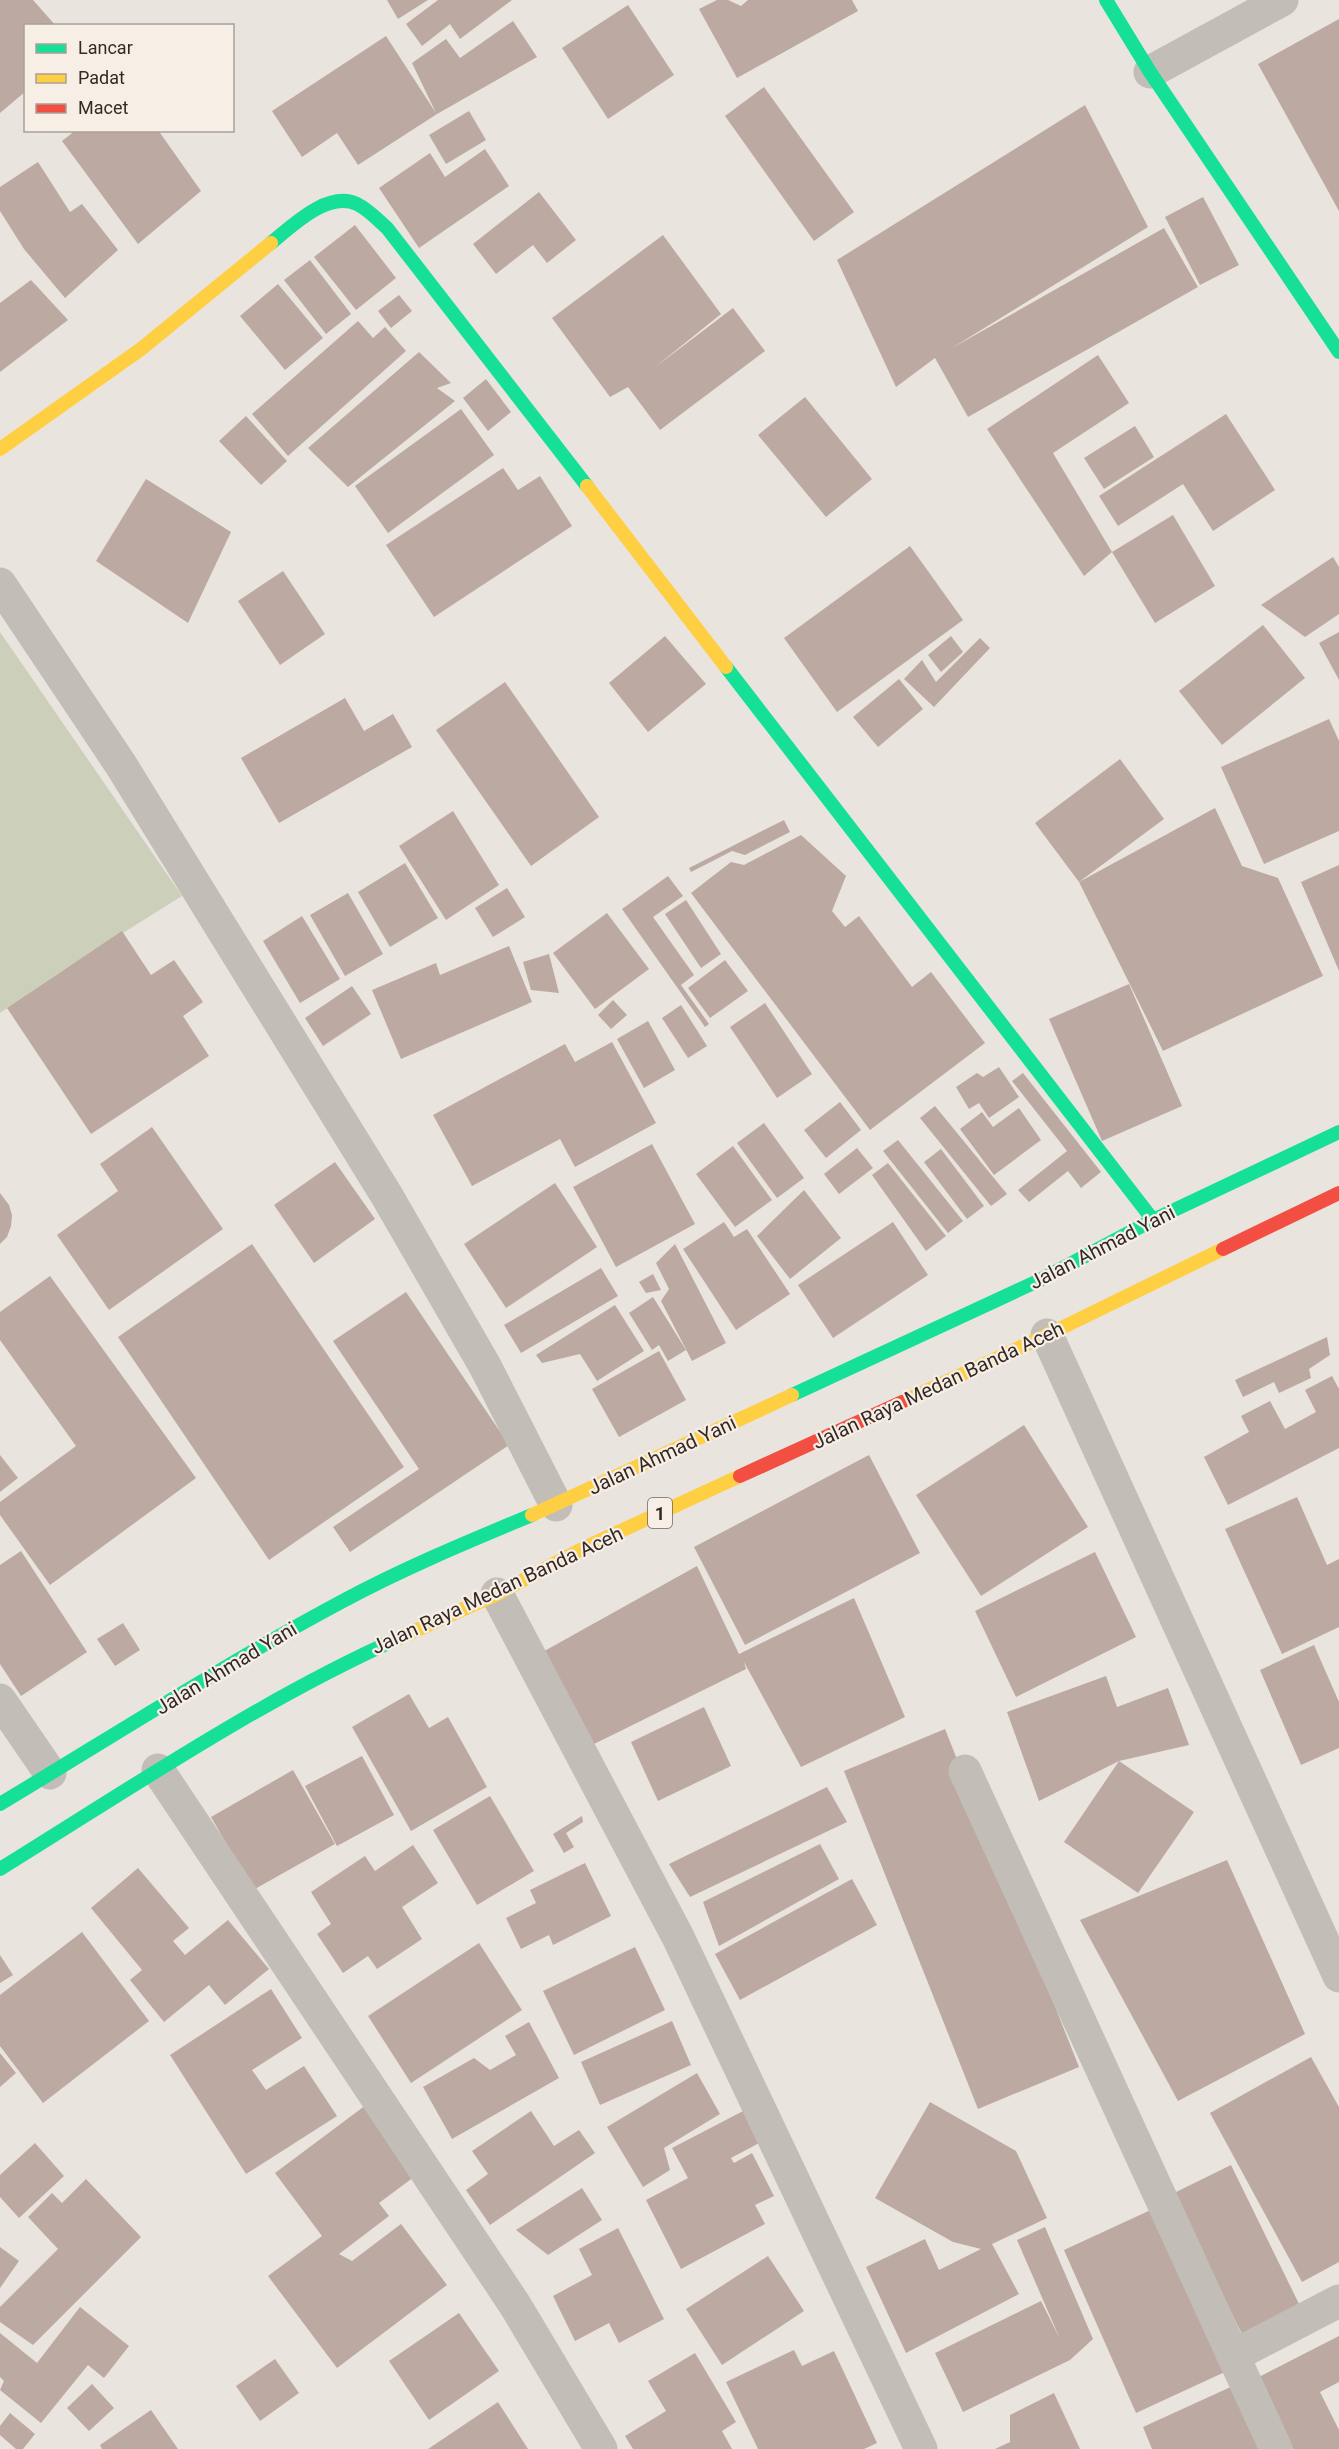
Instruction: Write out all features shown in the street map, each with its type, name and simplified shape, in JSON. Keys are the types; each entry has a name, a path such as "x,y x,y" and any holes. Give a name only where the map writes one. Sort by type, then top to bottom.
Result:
{"main road":[{"path":"1106,0 1150,72 1339,352"},
{"path":"0,449 141,349 307,213 334,201 347,200 363,206 387,228 1153,1220"},
{"name":"Jalan Ahmad Yani","path":"0,1804 224,1668 342,1601 439,1554 556,1505 1040,1280 1153,1220 1339,1132"},
{"name":"Jalan Raya Medan Banda Aceh","path":"0,1869 251,1713 352,1659 497,1593 588,1546 1047,1335 1339,1192"}],"street":[{"path":"1150,72 1282,0"},
{"path":"0,584 121,765 387,1196 485,1365 556,1505"},
{"path":"1047,1335 1339,1976"},
{"path":"497,1593 678,1937 921,2449"},
{"path":"0,1700 50,1773"},
{"path":"158,1770 515,2305 601,2449"},
{"path":"965,1772 1276,2449"},
{"path":"1233,2356 1339,2301"}],"green space":[{"path":"0,632 182,896 62,971 0,1013"}],"building":[{"path":"0,0 33,0 54,24 24,24 24,93 0,113"},
{"path":"387,0 428,0 398,19"},
{"path":"438,0 512,0 460,39 450,24 422,46 406,24"},
{"path":"717,0 728,0 741,6 748,0 852,0 858,11 737,78 699,9"},
{"path":"628,5 674,75 608,119 562,48"},
{"path":"1339,19 1339,211 1258,64"},
{"path":"513,21 537,57 437,114 358,165 337,133 302,157 272,111 386,36 436,113 412,63 446,39 460,58"},
{"path":"764,87 854,212 814,241 725,116"},
{"path":"1085,105 1148,227 952,348 1164,228 1198,287 968,417 935,358 896,387 837,260"},
{"path":"469,111 486,140 446,164 429,135"},
{"path":"73,132 159,132 201,191 138,244 62,141"},
{"path":"485,149 509,186 419,248 379,188 430,153 445,177"},
{"path":"38,162 70,212 82,204 118,250 65,298 24,249 0,211 0,187"},
{"path":"539,192 576,240 547,263 533,245 496,274 473,244"},
{"path":"1203,197 1239,265 1200,285 1165,217"},
{"path":"355,225 396,278 356,310 314,257"},
{"path":"663,235 721,314 654,368 733,308 765,351 660,430 628,387 610,397 552,318"},
{"path":"310,260 351,314 326,334 284,280"},
{"path":"31,280 68,320 0,372 0,303"},
{"path":"278,284 323,338 285,370 240,316"},
{"path":"399,295 412,311 391,328 378,311"},
{"path":"358,321 373,338 385,327 406,351 288,456 252,414"},
{"path":"419,352 451,383 437,388 455,401 348,487 308,448"},
{"path":"1098,355 1129,403 1053,453 1112,552 1084,576 987,429"},
{"path":"486,379 511,412 488,431 463,398"},
{"path":"805,397 872,479 826,517 758,435"},
{"path":"461,409 494,455 388,533 355,486"},
{"path":"1226,414 1275,490 1213,531 1183,484 1118,526 1099,496"},
{"path":"246,416 287,461 261,485 219,441"},
{"path":"1135,426 1154,457 1104,489 1084,458"},
{"path":"503,468 518,490 540,476 572,526 434,617 386,545"},
{"path":"146,479 231,532 188,623 96,561"},
{"path":"1173,515 1215,586 1155,623 1112,552"},
{"path":"910,546 963,620 837,712 784,638"},
{"path":"1333,557 1339,567 1339,614 1305,637 1261,605"},
{"path":"283,571 325,634 280,665 238,601"},
{"path":"1263,625 1305,678 1222,745 1179,691"},
{"path":"1339,632 1339,680 1319,643"},
{"path":"665,636 706,684 648,732 609,683"},
{"path":"951,636 963,652 941,672 928,655"},
{"path":"980,638 990,648 934,707 904,679 922,660 936,682"},
{"path":"899,679 923,709 878,747 853,717"},
{"path":"505,682 599,817 531,866 436,730"},
{"path":"345,698 364,731 393,714 412,747 279,823 241,758"},
{"path":"1329,719 1339,741 1339,831 1264,864 1221,767"},
{"path":"1120,759 1164,819 1079,882 1035,823"},
{"path":"1215,808 1242,866 1278,878 1323,976 1163,1051 1079,882"},
{"path":"453,811 499,885 446,920 399,846"},
{"path":"784,820 790,832 745,855 732,851 691,872 689,868"},
{"path":"801,835 846,876 832,911 845,927 859,916 912,987 931,972 985,1043 870,1130 691,893 731,862 744,865"},
{"path":"405,863 438,918 390,947 358,892"},
{"path":"1339,865 1339,971 1301,882"},
{"path":"668,876 683,896 653,917 694,975 681,985 709,1024 705,1027 622,909"},
{"path":"507,888 525,917 493,937 475,908"},
{"path":"348,893 383,954 345,976 310,915"},
{"path":"686,900 721,954 701,968 665,914"},
{"path":"607,913 649,969 595,1009 553,953"},
{"path":"302,916 340,979 300,1003 263,941"},
{"path":"122,931 151,975 174,960 203,1002 183,1016 209,1056 91,1134 7,1008"},
{"path":"509,946 532,1002 401,1059 372,990 436,963 440,975"},
{"path":"549,954 559,993 531,990 523,962"},
{"path":"725,960 748,991 710,1018 688,988"},
{"path":"1129,984 1182,1106 1102,1141 1049,1019"},
{"path":"352,986 371,1014 323,1046 305,1018"},
{"path":"613,1000 627,1015 611,1029 598,1015"},
{"path":"765,1003 812,1074 777,1098 730,1027"},
{"path":"681,1005 707,1046 688,1058 662,1018"},
{"path":"648,1021 675,1070 644,1088 617,1039"},
{"path":"612,1042 656,1123 575,1167 560,1139 472,1186 433,1115 565,1044 575,1062"},
{"path":"999,1067 1019,1097 989,1118 979,1103 969,1109 956,1087 977,1073 983,1077"},
{"path":"1023,1073 1101,1172 1081,1188 1068,1171 1029,1202 1018,1190 1067,1151 1012,1081"},
{"path":"840,1102 861,1130 826,1158 804,1130"},
{"path":"935,1106 1007,1194 991,1206 920,1118"},
{"path":"1019,1108 1041,1140 994,1175 960,1129 982,1112 993,1127"},
{"path":"764,1123 804,1178 777,1198 737,1143"},
{"path":"152,1127 223,1229 109,1310 57,1235 118,1191 100,1164"},
{"path":"898,1140 963,1221 948,1233 883,1151"},
{"path":"652,1144 695,1224 616,1267 573,1187"},
{"path":"733,1146 772,1200 735,1227 696,1174"},
{"path":"857,1148 873,1168 839,1194 824,1174"},
{"path":"941,1149 984,1206 967,1219 924,1162"},
{"path":"335,1162 375,1219 314,1263 274,1205"},
{"path":"888,1163 946,1236 926,1251 872,1175"},
{"path":"555,1183 597,1247 506,1308 464,1244"},
{"path":"804,1190 841,1238 790,1279 757,1236"},
{"path":"0,1193 9,1205 12,1215 7,1237 0,1244"},
{"path":"724,1222 734,1237 747,1229 790,1294 736,1330 683,1249"},
{"path":"893,1222 928,1275 833,1338 798,1285"},
{"path":"252,1244 404,1467 269,1560 118,1337"},
{"path":"675,1244 726,1343 692,1361 661,1301 669,1289 656,1263"},
{"path":"601,1268 618,1296 521,1353 504,1325"},
{"path":"653,1274 661,1290 646,1293 639,1282"},
{"path":"50,1276 196,1478 50,1585 0,1515 0,1502 76,1446 0,1340 0,1312"},
{"path":"406,1292 509,1445 350,1552 333,1527 419,1469 333,1341"},
{"path":"653,1297 686,1350 668,1361 659,1345 652,1350 629,1313"},
{"path":"615,1305 644,1351 597,1381 580,1354 542,1363 536,1355"},
{"path":"1327,1337 1330,1355 1309,1369 1311,1378 1279,1393 1274,1382 1243,1397 1235,1380"},
{"path":"659,1351 686,1400 619,1437 592,1389"},
{"path":"1332,1376 1339,1389 1339,1448 1228,1505 1204,1457 1249,1432 1241,1416 1270,1401 1285,1429 1316,1412 1305,1390"},
{"path":"1024,1425 1088,1527 981,1596 916,1495"},
{"path":"0,1455 18,1478 0,1492"},
{"path":"869,1455 920,1553 745,1645 694,1547"},
{"path":"1297,1497 1327,1565 1339,1559 1339,1627 1282,1654 1225,1529"},
{"path":"21,1551 87,1652 21,1696 0,1664 0,1565"},
{"path":"1095,1552 1136,1637 1016,1697 975,1611"},
{"path":"697,1566 739,1654 854,1598 905,1717 801,1767 744,1662 746,1669 586,1748 539,1654"},
{"path":"123,1623 140,1650 115,1666 97,1639"},
{"path":"1314,1645 1339,1702 1339,1748 1301,1765 1260,1670"},
{"path":"1106,1676 1117,1707 1168,1688 1189,1745 1119,1761 1039,1801 1007,1712"},
{"path":"409,1694 429,1728 448,1717 487,1787 411,1831 352,1727"},
{"path":"704,1707 731,1766 658,1801 631,1742"},
{"path":"945,1729 1079,2067 978,2109 844,1771"},
{"path":"362,1756 394,1815 337,1846 305,1786"},
{"path":"1119,1761 1194,1812 1138,1893 1064,1842"},
{"path":"293,1770 335,1844 253,1890 211,1817"},
{"path":"827,1787 847,1822 690,1897 669,1864"},
{"path":"490,1796 534,1871 477,1905 433,1830"},
{"path":"582,1816 583,1822 566,1833 574,1847 564,1853 553,1834"},
{"path":"820,1844 839,1879 719,1946 703,1902"},
{"path":"413,1845 438,1883 402,1907 422,1939 377,1969 368,1956 343,1973 317,1934 331,1924 311,1892 365,1856 375,1871"},
{"path":"1227,1860 1305,2034 1178,2101 1080,1920"},
{"path":"585,1863 611,1916 553,1945 549,1935 521,1949 506,1918 536,1903 530,1890"},
{"path":"138,1868 189,1928 173,1941 185,1955 228,1920 269,1969 225,2005 209,1985 164,2022 130,1980 142,1970 91,1908"},
{"path":"852,1879 877,1925 740,2000 715,1954"},
{"path":"82,1932 149,2021 43,2103 0,2046 0,1995"},
{"path":"479,1943 522,2010 411,2083 368,2016"},
{"path":"635,1947 665,2010 574,2055 543,1991"},
{"path":"0,1955 13,1975 0,1983"},
{"path":"271,1989 302,2038 252,2070 266,2090 304,2066 337,2116 246,2174 170,2055"},
{"path":"672,2021 691,2065 600,2105 581,2062"},
{"path":"529,2022 559,2078 452,2139 423,2087 474,2058 490,2070 516,2055 505,2036"},
{"path":"0,2053 16,2073 0,2087"},
{"path":"1311,2057 1339,2107 1339,2262 1302,2282 1210,2113"},
{"path":"697,2073 720,2114 664,2148 670,2170 643,2187 607,2127"},
{"path":"370,2102 422,2171 379,2203 389,2216 339,2254 352,2261 401,2224 447,2285 337,2368 268,2276 322,2236 275,2173"},
{"path":"930,2102 1016,2151 1047,2218 992,2244 1019,2294 906,2353 866,2267 925,2239 939,2270 981,2249 953,2242 875,2198"},
{"path":"747,2109 763,2141 731,2158 734,2163 752,2153 774,2196 755,2205 765,2224 681,2269 646,2200 688,2178 672,2148"},
{"path":"531,2111 554,2146 579,2130 595,2153 490,2225 466,2190 488,2174 472,2151"},
{"path":"35,2143 64,2176 19,2218 0,2197 0,2175"},
{"path":"1231,2165 1301,2308 1243,2336 1172,2194"},
{"path":"86,2179 141,2237 33,2345 0,2322 0,2307 58,2249 28,2217 52,2193 62,2203"},
{"path":"582,2188 602,2220 548,2255 516,2230"},
{"path":"1155,2208 1227,2371 1136,2413 1064,2250"},
{"path":"1045,2227 1093,2339 1070,2360 963,2412 935,2353 1041,2301 1060,2339 1017,2240"},
{"path":"618,2228 664,2319 619,2343 609,2323 575,2341 553,2296 592,2275 579,2249"},
{"path":"0,2247 19,2261 0,2288"},
{"path":"768,2256 804,2311 722,2365 686,2309"},
{"path":"80,2307 129,2346 104,2378 88,2365 41,2423 0,2390 4,2381 0,2377 0,2333 37,2363"},
{"path":"459,2313 499,2371 429,2420 389,2361"},
{"path":"1339,2336 1339,2382 1320,2392 1339,2430 1339,2449 1293,2449 1257,2378"},
{"path":"794,2350 802,2366 834,2351 877,2443 864,2449 758,2449 726,2382"},
{"path":"695,2353 736,2422 722,2431 732,2449 633,2449 625,2436 666,2411 648,2381"},
{"path":"275,2359 299,2393 260,2421 236,2386"},
{"path":"92,2384 114,2408 89,2431 67,2408"},
{"path":"1235,2385 1264,2449 1152,2449 1143,2427"},
{"path":"1054,2393 1080,2449 995,2449 1010,2442 1010,2415"},
{"path":"498,2402 528,2449 428,2449"},
{"path":"151,2410 178,2449 102,2449 100,2445"},
{"path":"10,2413 35,2434 23,2449 16,2449 0,2435 0,2426"}],"traffic: fast":[{"path":"1106,0 1150,72 1339,352"},
{"path":"271,243 300,219 334,202 346,201 357,204 369,212 387,228 587,486"},
{"path":"726,667 1153,1220"},
{"path":"792,1395 1040,1280 1153,1220 1339,1132"},
{"path":"0,1804 212,1675 341,1602 411,1567 532,1515"},
{"path":"0,1869 246,1717 296,1689 399,1638"}],"traffic: slow":[{"path":"0,449 141,349 271,243"},
{"path":"587,486 726,667"},
{"path":"902,1402 1047,1335 1223,1249"},
{"path":"532,1515 792,1395"},
{"path":"399,1638 497,1594 588,1546 740,1476"}],"traffic: jam":[{"path":"1223,1249 1339,1193"},
{"path":"740,1476 902,1402"}]}
